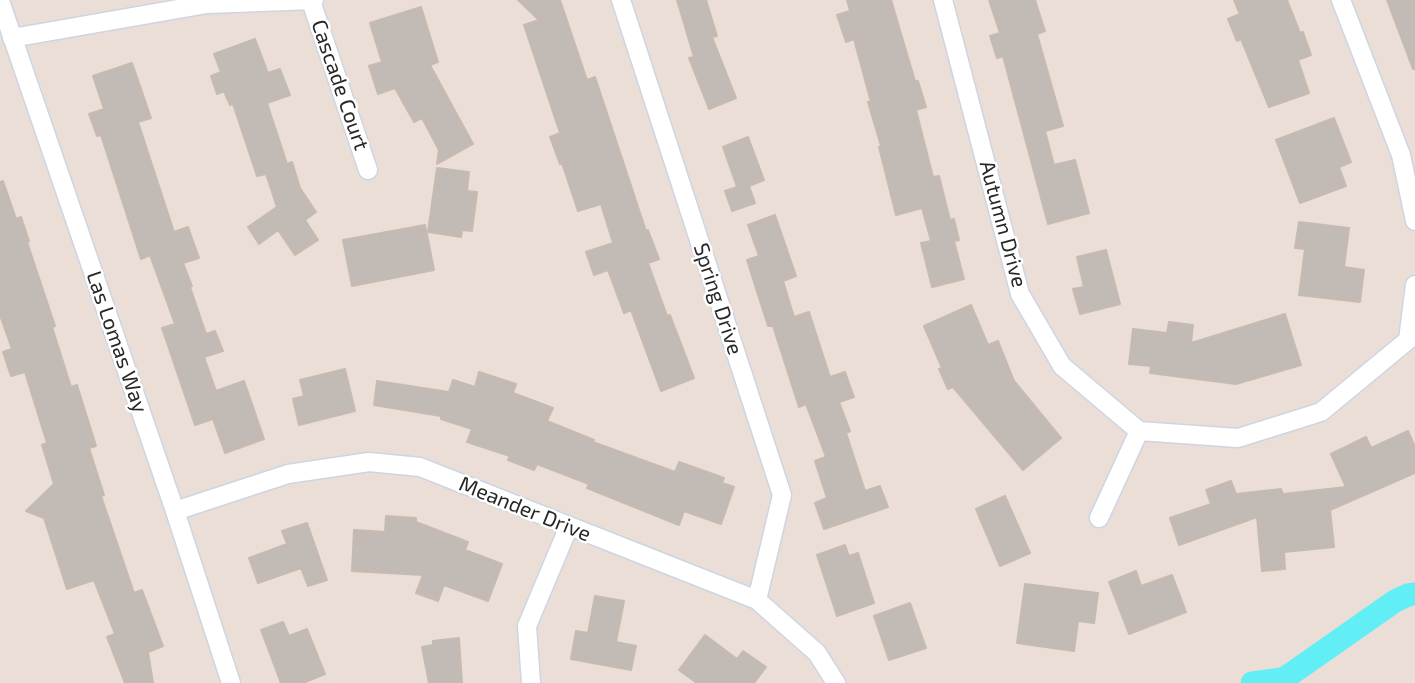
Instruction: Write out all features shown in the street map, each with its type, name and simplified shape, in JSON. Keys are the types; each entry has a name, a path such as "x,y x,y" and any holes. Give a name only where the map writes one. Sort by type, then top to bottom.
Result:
{"street":[{"path":"12,38 207,4 313,0"},
{"name":"Cascade Court","path":"313,0 368,170"},
{"name":"Spring Drive","path":"621,0 782,495 757,600"},
{"name":"Autumn Drive","path":"943,0 1020,294 1062,366 1139,430"},
{"path":"1341,0 1401,155 1415,221"},
{"name":"Las Lomas Way","path":"0,1 232,683"},
{"path":"1099,518 1139,430 1238,438 1321,412 1412,342 1415,285"},
{"name":"Meander Drive","path":"175,511 288,474 369,462 420,467 757,600 817,653 836,683"},
{"path":"531,683 527,626 569,526"}],"building":[{"path":"518,0 560,0 587,80 595,77 646,231 648,230 659,259 648,263 694,378 661,391 631,310 624,313 608,270 594,275 586,252 613,243 601,204 578,211 550,137 560,133 524,25 539,20"},
{"path":"677,0 706,0 717,36 712,37 736,98 709,109 689,58 694,57"},
{"path":"847,0 891,0 915,81 918,81 926,107 916,110 933,177 939,176 950,220 954,219 959,240 954,241 964,279 932,287 921,243 931,241 922,208 896,215 854,39 846,42 837,15 850,11"},
{"path":"989,0 1035,0 1045,31 1037,34 1063,126 1045,131 1054,165 1075,160 1089,213 1048,224 1003,56 997,58 990,36 1000,33"},
{"path":"1234,0 1287,0 1311,55 1298,60 1309,93 1269,107 1241,39 1237,41 1228,19 1240,14"},
{"path":"1387,0 1415,0 1415,69 1413,69"},
{"path":"421,7 438,62 430,65 473,144 437,164 439,150 422,118 414,122 395,88 378,94 369,66 382,62 370,23"},
{"path":"255,39 268,73 280,69 290,95 267,103 287,164 292,162 300,188 316,212 305,220 318,240 295,255 278,230 259,244 248,227 277,207 266,174 257,176 233,104 230,105 224,91 217,94 211,76 221,72 214,54"},
{"path":"132,63 151,118 138,122 174,232 188,227 199,258 183,263 192,286 190,287 206,334 215,331 223,351 204,357 216,391 244,381 264,439 225,453 213,419 195,425 162,328 175,324 150,255 141,259 101,135 97,136 89,114 104,109 93,76"},
{"path":"1334,118 1351,162 1339,167 1346,186 1300,203 1276,140"},
{"path":"748,137 764,180 749,186 755,203 732,211 725,191 737,187 723,147"},
{"path":"437,168 469,172 467,191 477,192 472,231 462,230 461,237 428,232"},
{"path":"3,181 16,219 21,217 29,241 27,242 55,326 52,327 71,387 77,385 96,446 89,448 104,495 101,496 134,593 142,590 163,646 148,652 153,683 125,683 107,637 115,634 94,580 67,589 44,518 26,511 54,484 42,445 47,443 25,372 11,376 3,352 12,349 0,315 0,182"},
{"path":"775,215 796,276 783,281 794,317 809,312 830,377 845,372 854,397 839,402 850,431 846,433 865,491 880,486 888,507 824,529 815,503 827,498 815,461 826,457 806,404 799,407 773,326 768,326 747,260 759,256 748,225"},
{"path":"1299,222 1349,228 1344,267 1364,270 1360,302 1299,295 1305,249 1295,248"},
{"path":"425,225 434,270 352,286 343,240"},
{"path":"1106,250 1120,304 1080,314 1073,289 1084,287 1077,257"},
{"path":"971,305 988,345 998,341 1014,381 1061,438 1023,470 953,387 948,389 924,326"},
{"path":"1285,314 1301,365 1236,384 1150,373 1151,366 1129,364 1133,329 1167,333 1169,322 1193,325 1191,343"},
{"path":"345,369 355,411 299,425 293,399 304,396 300,380"},
{"path":"479,372 516,384 513,393 553,408 547,421 594,440 593,442 675,472 679,462 724,478 722,483 734,487 721,524 684,511 679,525 587,488 589,484 537,464 534,470 508,460 510,456 467,442 472,429 441,419 441,416 374,405 377,381 449,392 453,380 475,387"},
{"path":"1408,431 1415,447 1415,473 1330,510 1334,547 1284,552 1285,569 1262,571 1257,517 1179,545 1170,518 1211,504 1206,490 1231,481 1236,494 1281,489 1283,494 1346,487 1331,454 1366,437 1371,448"},
{"path":"1005,496 1030,553 1000,566 976,509"},
{"path":"386,516 416,518 416,522 468,542 465,550 502,564 488,601 444,585 438,601 416,593 423,575 352,571 354,530 385,532"},
{"path":"307,523 327,580 308,586 301,568 258,583 249,558 287,544 282,531"},
{"path":"845,545 849,556 858,553 874,603 837,616 817,555"},
{"path":"1136,571 1141,586 1172,575 1186,612 1129,634 1109,582"},
{"path":"1025,584 1098,593 1094,623 1078,621 1074,651 1017,643"},
{"path":"595,596 624,601 616,642 636,646 631,670 571,659 576,631 588,633"},
{"path":"910,603 926,648 889,660 874,616"},
{"path":"283,622 289,636 307,629 325,674 303,683 281,683 261,630"},
{"path":"705,635 737,659 743,651 766,667 754,683 697,683 679,670"},
{"path":"459,638 462,683 429,683 422,647 433,645 433,641"}],"waterway":[{"path":"1252,683 1288,676 1395,601 1415,594"}]}
